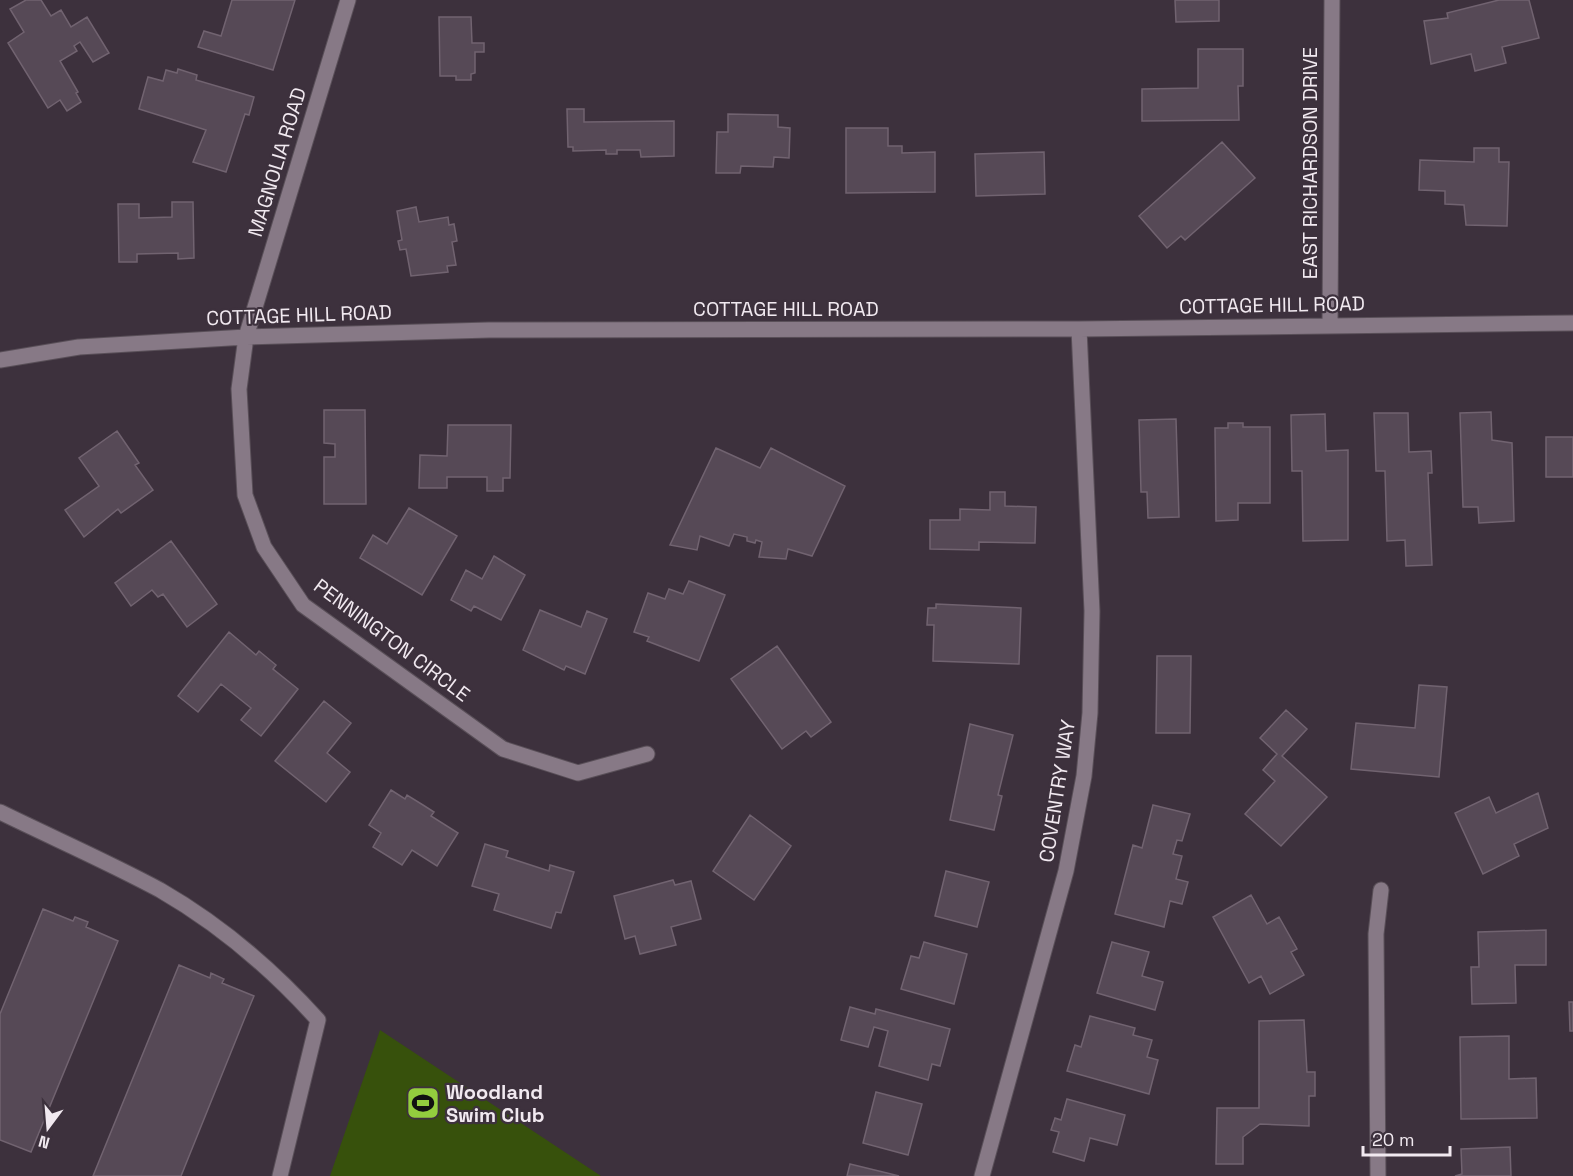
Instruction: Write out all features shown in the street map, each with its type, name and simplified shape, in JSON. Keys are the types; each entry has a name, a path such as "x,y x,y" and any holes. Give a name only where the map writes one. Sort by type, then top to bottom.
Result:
{"street":[{"name":"MAGNOLIA ROAD","path":"246,337 348,0"},
{"name":"EAST RICHARDSON DRIVE","path":"1330,326 1332,0"},
{"name":"COTTAGE HILL ROAD","path":"0,360 79,347 246,337 489,330 1079,329 1573,323"},
{"name":"COVENTRY WAY","path":"982,1176 1066,871 1084,776 1090,713 1092,611 1079,329"},
{"name":"PENNINGTON CIRCLE","path":"246,337 239,389 245,495 264,547 303,604 503,749 578,773 647,754"},
{"path":"0,812 160,891 210,923 289,988 318,1020 280,1176"},
{"path":"1378,1176 1376,934 1381,890"}],"green space":[{"name":"Woodland Swim Club","path":"380,1030 601,1176 330,1176"}],"building":[{"path":"26,0 41,0 51,16 61,10 71,27 87,17 109,53 93,62 80,42 74,46 77,51 60,61 78,92 76,93 81,102 67,111 60,100 48,108 8,43 24,32 10,9"},
{"path":"232,0 295,0 273,70 198,47 204,31 221,36"},
{"path":"1175,0 1219,0 1219,21 1176,22"},
{"path":"1499,0 1529,0 1539,38 1502,47 1506,63 1475,71 1471,54 1431,64 1424,21 1448,18 1447,13"},
{"path":"439,17 471,17 472,43 484,43 484,52 475,52 475,73 471,74 471,80 456,80 456,76 440,76"},
{"path":"1198,49 1243,49 1243,86 1238,86 1239,120 1142,121 1142,89 1198,88"},
{"path":"178,69 197,75 196,80 254,97 249,115 245,114 226,172 193,162 206,130 139,109 148,77 163,81 166,70 177,73"},
{"path":"567,109 584,109 584,122 674,121 674,156 641,157 640,150 617,150 617,154 606,154 606,150 573,151 573,147 568,147"},
{"path":"728,114 778,115 778,127 790,128 789,158 774,157 773,167 741,166 740,173 716,173 717,132 728,132"},
{"path":"846,128 888,128 888,146 902,146 902,153 935,152 935,192 846,193"},
{"path":"1222,142 1255,178 1185,240 1181,236 1167,248 1139,216"},
{"path":"1474,148 1499,148 1499,162 1509,162 1507,226 1466,225 1464,205 1445,204 1445,191 1419,190 1420,160 1474,162"},
{"path":"1044,152 1045,194 976,196 975,154"},
{"path":"172,202 193,202 194,258 178,259 178,253 137,254 137,262 119,262 118,204 139,204 139,218 172,217"},
{"path":"416,207 419,222 448,217 449,225 454,224 457,241 452,242 456,265 447,266 448,272 411,276 406,249 400,250 398,241 402,240 397,211"},
{"path":"324,410 365,410 366,504 324,504 324,457 335,457 335,444 324,443"},
{"path":"1491,412 1492,440 1512,443 1514,521 1479,523 1478,507 1463,507 1460,413"},
{"path":"1374,413 1408,413 1409,452 1431,451 1432,473 1428,473 1432,565 1406,566 1405,540 1387,541 1385,471 1376,471"},
{"path":"1325,414 1326,451 1348,450 1348,540 1303,541 1302,471 1292,471 1291,415"},
{"path":"1176,419 1179,517 1148,518 1147,492 1141,492 1139,420"},
{"path":"1228,423 1243,423 1243,427 1270,427 1270,503 1238,503 1238,520 1216,521 1215,428 1228,428"},
{"path":"448,425 511,425 510,478 503,478 503,491 487,491 487,477 447,477 447,488 419,488 420,455 447,456"},
{"path":"117,431 139,463 135,465 153,490 121,513 118,509 84,537 65,510 99,486 79,458"},
{"path":"1546,437 1573,437 1573,477 1546,477"},
{"path":"716,448 760,468 771,448 845,486 812,556 788,549 786,559 759,557 762,542 747,541 747,537 734,534 729,546 700,536 697,550 670,545"},
{"path":"990,492 1005,492 1005,506 1036,507 1035,543 979,542 979,550 930,549 930,520 960,520 960,509 990,510"},
{"path":"409,508 457,536 422,595 360,558 373,535 387,544"},
{"path":"171,541 217,604 187,627 163,594 158,597 152,590 131,606 115,583"},
{"path":"494,556 525,575 501,620 474,606 471,611 451,600 466,570 482,579"},
{"path":"689,581 725,595 699,661 647,641 649,637 634,632 648,593 665,599 669,589 683,594"},
{"path":"936,604 1021,608 1019,664 933,661 934,625 927,625 928,608 936,608"},
{"path":"540,610 581,627 587,611 607,619 585,674 566,666 564,670 523,650"},
{"path":"229,632 256,655 259,651 276,665 273,669 298,689 261,736 241,720 251,708 221,684 198,712 178,696"},
{"path":"777,646 831,722 811,737 806,731 782,749 731,679"},
{"path":"1157,656 1191,656 1190,733 1156,733"},
{"path":"1419,685 1447,687 1439,777 1351,769 1356,723 1415,728"},
{"path":"324,701 351,723 327,753 350,772 326,802 275,761"},
{"path":"1286,710 1307,729 1282,756 1327,797 1281,846 1245,814 1275,781 1263,770 1277,754 1260,738"},
{"path":"970,724 1013,735 998,795 1002,796 994,830 950,820"},
{"path":"391,790 405,799 407,795 434,812 431,816 458,833 437,866 412,850 402,865 373,847 381,833 369,825"},
{"path":"1538,793 1548,828 1514,844 1519,856 1483,874 1455,813 1489,797 1496,813"},
{"path":"1153,805 1190,814 1182,841 1177,840 1173,854 1182,856 1176,879 1188,882 1182,904 1170,901 1164,927 1115,914 1133,845 1142,848"},
{"path":"750,815 791,846 754,900 713,871"},
{"path":"485,844 508,851 506,857 549,871 550,865 574,872 561,913 556,912 551,928 494,910 499,894 472,886"},
{"path":"946,871 989,882 977,927 935,916"},
{"path":"673,880 675,885 691,881 701,919 671,927 676,945 640,954 635,936 625,939 614,896"},
{"path":"1251,895 1267,924 1279,917 1297,949 1291,952 1304,975 1270,994 1261,976 1249,983 1213,917"},
{"path":"43,909 73,921 75,917 88,922 86,927 118,941 31,1152 0,1140 0,1014"},
{"path":"1546,930 1546,965 1515,965 1516,1003 1472,1004 1471,967 1479,967 1478,932"},
{"path":"924,942 967,954 954,1004 901,989 911,956 919,958"},
{"path":"1112,942 1149,952 1142,976 1163,982 1155,1010 1097,993"},
{"path":"179,965 210,978 211,973 224,979 222,983 254,996 181,1176 93,1176"},
{"path":"1569,1002 1573,1002 1573,1031 1570,1031"},
{"path":"850,1007 875,1014 876,1009 950,1029 940,1066 932,1064 928,1080 879,1066 888,1031 874,1027 868,1047 841,1040"},
{"path":"1090,1016 1135,1028 1133,1035 1152,1040 1147,1057 1158,1060 1149,1094 1067,1071 1075,1045 1081,1047"},
{"path":"1304,1020 1307,1072 1315,1072 1315,1096 1309,1096 1309,1126 1260,1124 1243,1137 1243,1164 1216,1164 1217,1108 1259,1108 1259,1021"},
{"path":"1509,1036 1509,1079 1536,1078 1537,1118 1461,1119 1460,1037"},
{"path":"876,1092 922,1104 908,1155 863,1143"},
{"path":"1067,1099 1125,1115 1117,1145 1090,1138 1084,1161 1053,1152 1059,1132 1051,1130 1055,1118 1061,1120"},
{"path":"1510,1147 1511,1176 1455,1176 1462,1174 1461,1149"},
{"path":"850,1164 887,1173 899,1176 847,1176"}],"place":[{"name":"Woodland Swim Club","path":"423,1103"}]}
